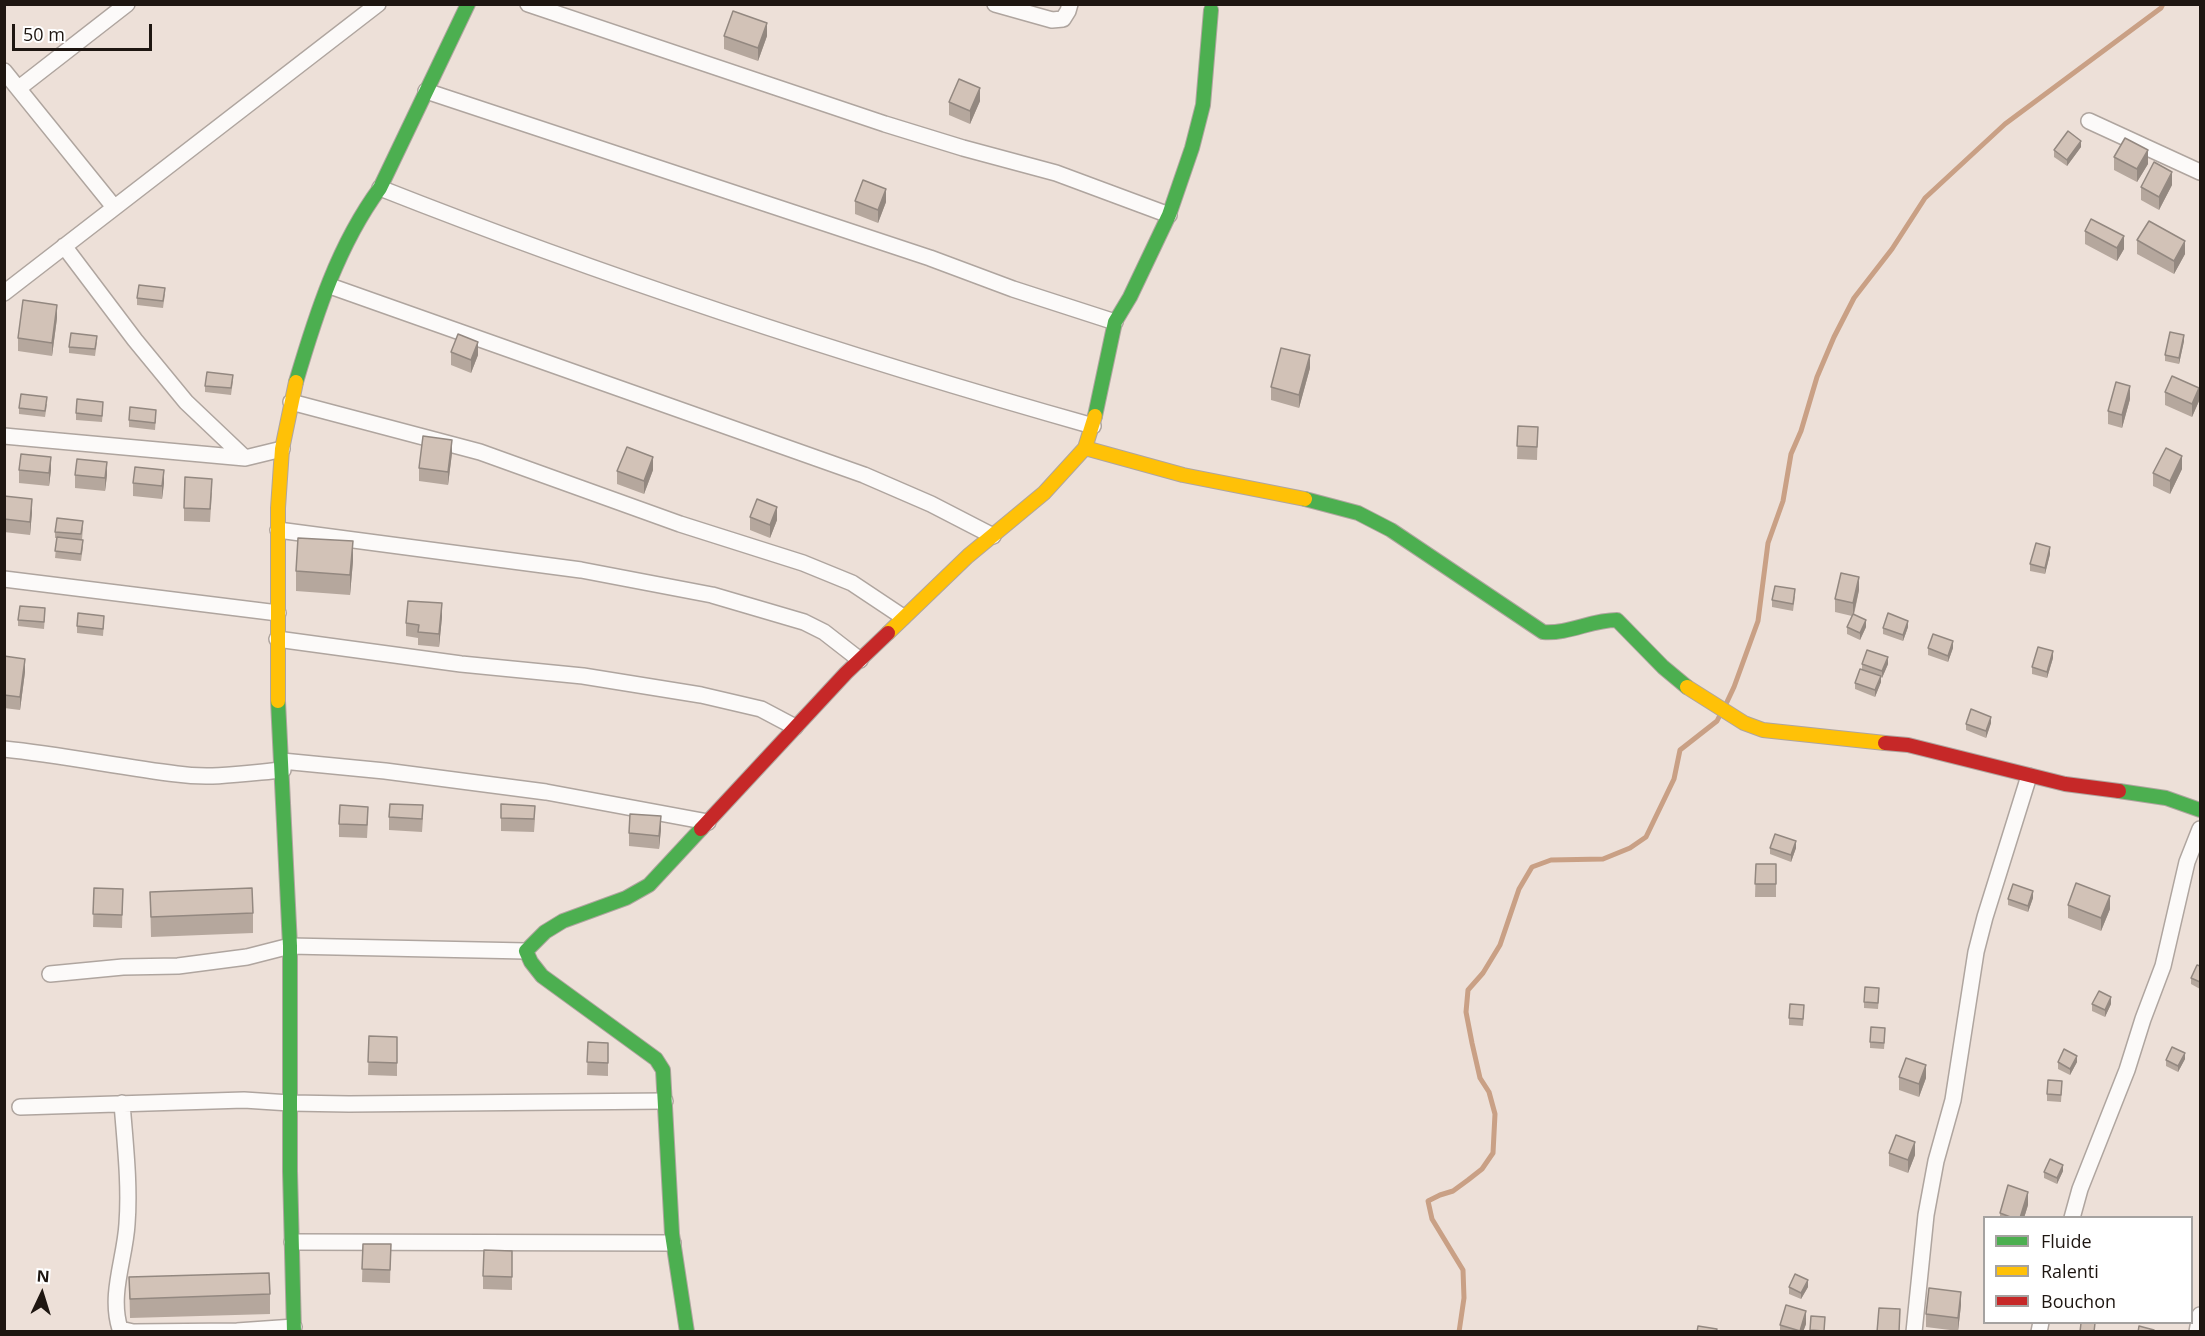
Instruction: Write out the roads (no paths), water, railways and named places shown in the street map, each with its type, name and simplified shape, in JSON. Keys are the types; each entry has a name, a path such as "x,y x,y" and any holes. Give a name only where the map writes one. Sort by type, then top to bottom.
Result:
{"street":[{"path":"19,88 127,4"},
{"path":"4,293 378,4"},
{"path":"122,1103 127,1223 118,1270 117,1318 120,1329 134,1332 294,1329 290,946 277,639 278,530 282,449 291,402 313,325 341,255 363,212 380,188 468,4"},
{"path":"528,4 885,124 1056,173 1169,215"},
{"path":"995,4 1052,20 1063,19 1070,4"},
{"path":"50,974 201,963 247,957 290,946 481,952 526,951 545,932 563,921 626,898 649,885 860,660 968,556 1044,493 1085,448 1093,426 1115,322 1130,297 1169,215 1192,148 1203,105 1210,10"},
{"path":"4,71 114,207"},
{"path":"426,91 930,258 1115,322"},
{"path":"2089,121 2200,172"},
{"path":"380,188 646,286 1011,403 1093,426"},
{"path":"64,246 135,340 186,402 244,458"},
{"path":"330,286 864,475 931,504 993,536"},
{"path":"291,402 480,452 680,524 803,563 852,584 903,617"},
{"path":"4,436 244,458 282,449"},
{"path":"1085,448 1183,475 1323,503 1358,513 1391,530 1543,632 1554,633 1595,622 1617,620 1663,667 1691,690 1744,723 1763,730 1908,745 2065,784 2166,798 2200,810"},
{"path":"278,530 581,570 712,595 804,622 824,632 860,660"},
{"path":"4,579 278,614"},
{"path":"277,639 461,664 583,676 701,695 761,709 795,727"},
{"path":"4,749 78,758 178,775 208,776 282,766 385,771 546,792 708,822"},
{"path":"1914,1332 1926,1215 1936,1161 1953,1100 1976,952 2029,776"},
{"path":"2073,1216 2080,1190 2127,1070 2163,966 2187,862 2200,829"},
{"path":"526,951 542,976 656,1059 663,1071 673,1243 679,1294 687,1332"},
{"path":"20,1107 244,1100 290,1103 665,1101"},
{"path":"292,1242 673,1243"},
{"path":"2197,1332 2200,1315"}],"waterway":[{"path":"1726,704 1758,621 1768,543 1783,501 1791,454 1801,431 1817,377 1854,298 1892,249 1925,198 2005,124 2161,8 2163,4"},
{"path":"1459,1332 1464,1298 1463,1270 1432,1219 1428,1201 1453,1191 1468,1180 1482,1169 1493,1153 1495,1114 1489,1092 1480,1078 1472,1043 1466,1012 1468,990 1483,973 1500,945 1519,889 1532,867 1551,860 1603,859 1630,848 1646,837 1674,779 1680,750 1717,721 1720,715"}]}
